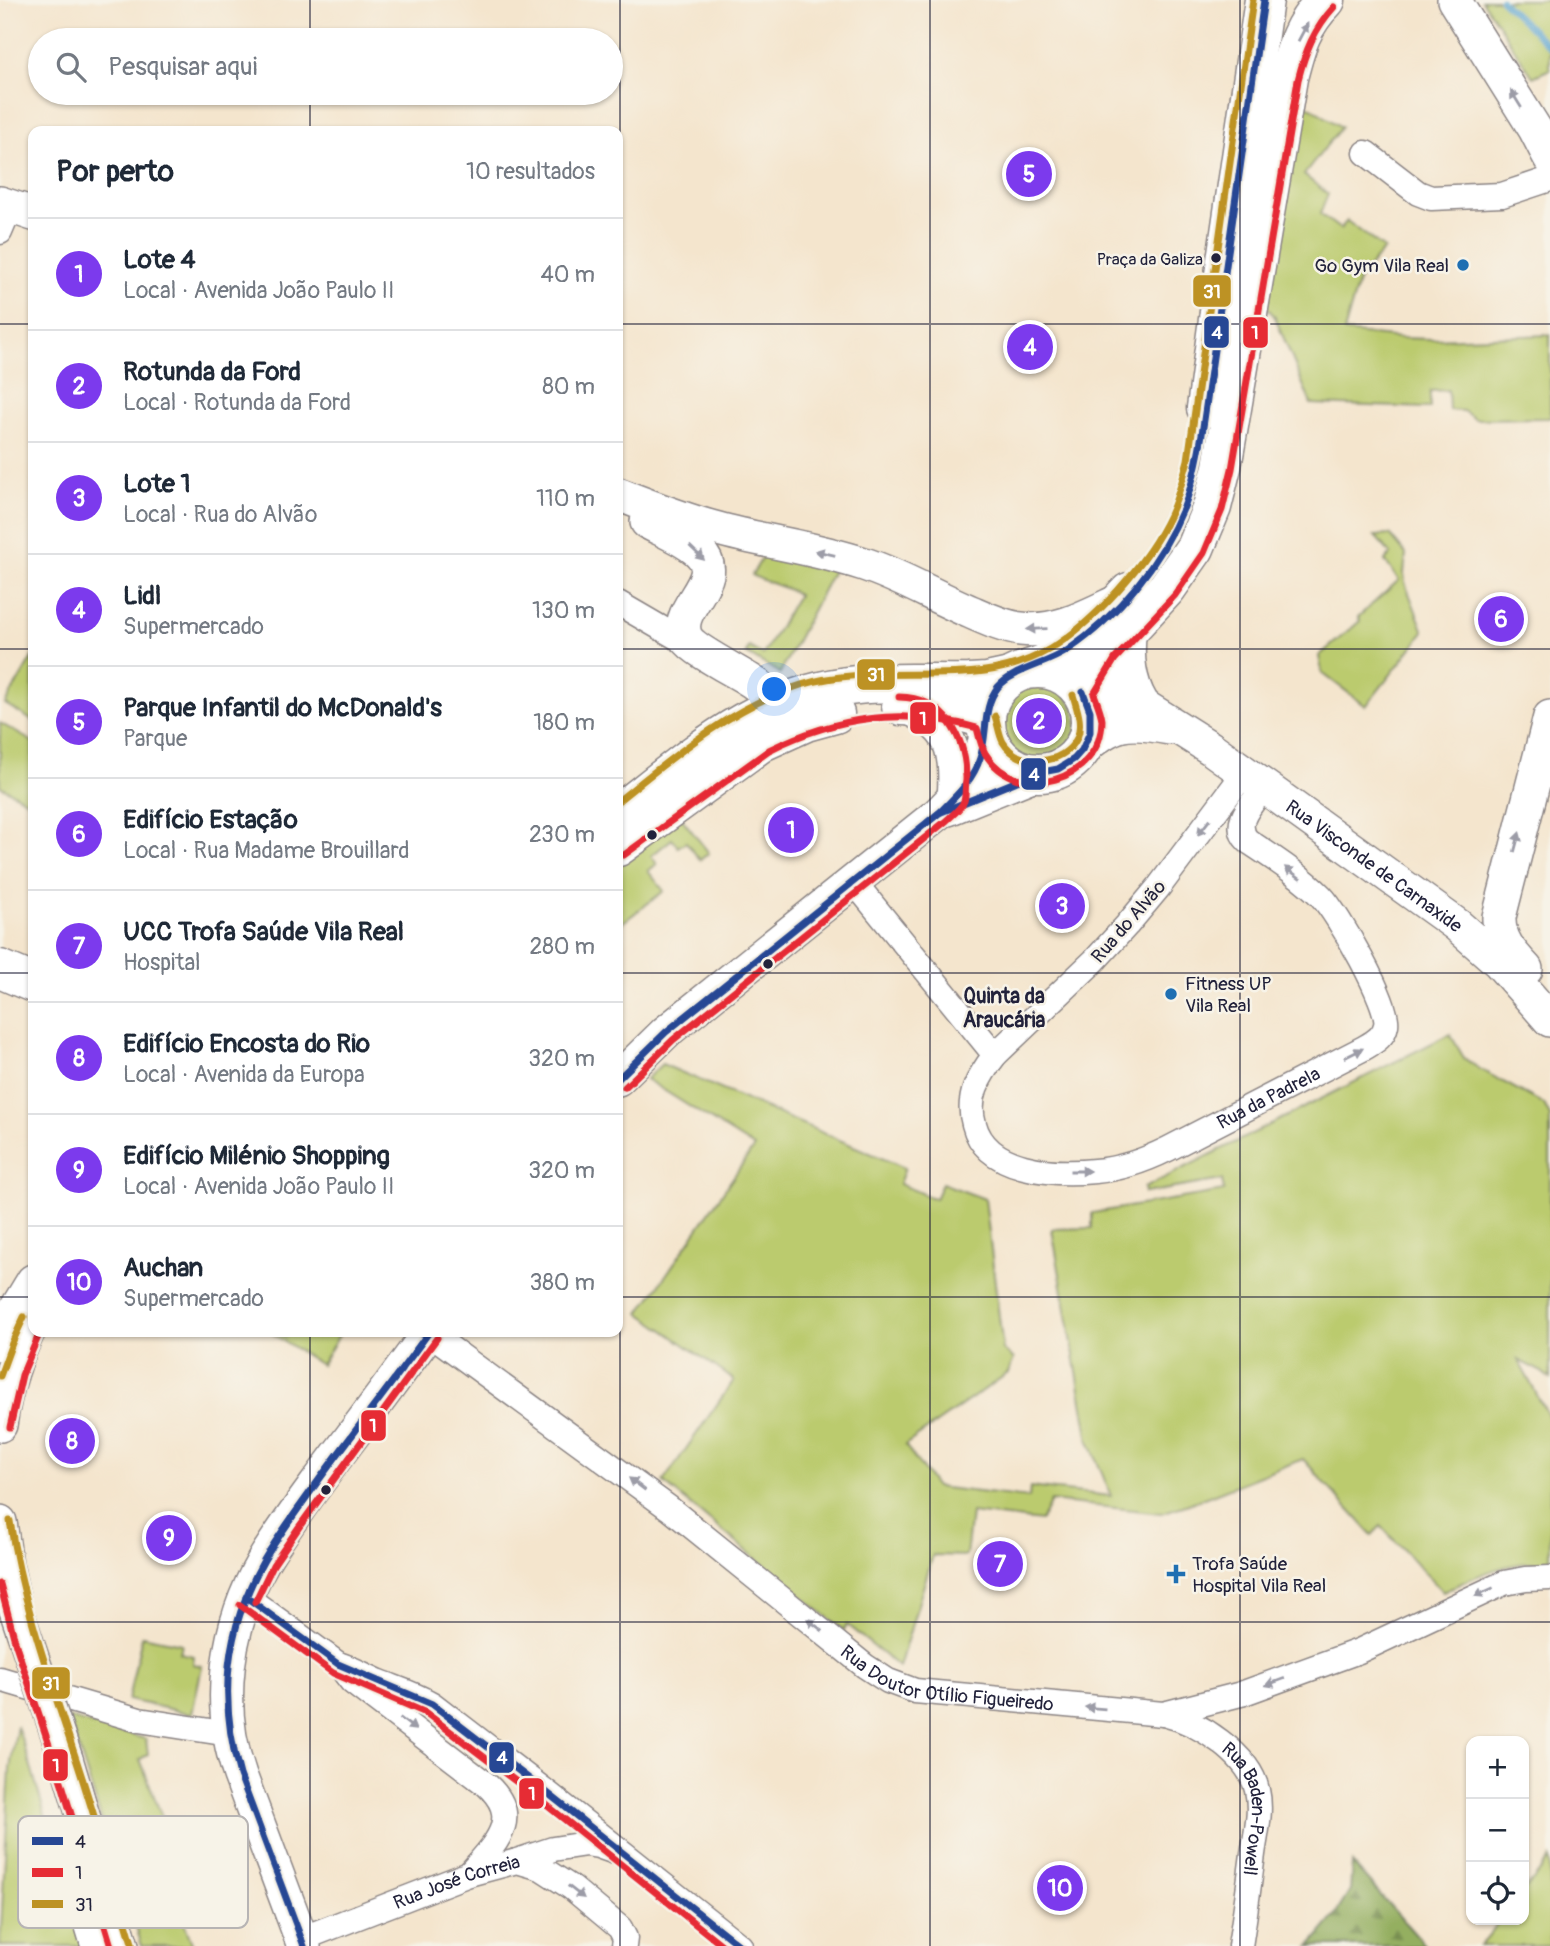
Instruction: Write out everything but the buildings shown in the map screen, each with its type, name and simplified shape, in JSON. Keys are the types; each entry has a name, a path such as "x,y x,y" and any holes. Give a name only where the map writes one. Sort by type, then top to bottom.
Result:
{"main road":[{"path":"1085,697 1150,567 1172,534 1186,502 1198,462 1264,0"},
{"path":"623,810 723,733 753,715 818,691 859,684 969,684 987,682 1019,673 1040,668 1059,673 1077,684 1085,697 1091,721 1090,732 1082,750 1067,765 1048,772 1017,769 994,749 986,725 989,701 1001,684 1019,673 1054,659 1125,614 1177,574 1195,548 1212,507 1222,467 1288,78 1299,37 1326,0"},
{"path":"1125,614 1127,671 1139,703"},
{"path":"623,844 762,742 787,730 835,714 904,706 924,707 956,711 986,725"},
{"path":"0,969 28,981"}],"street":[{"path":"1454,0 1550,158"},
{"path":"1366,153 1419,193 1431,198 1493,196 1550,179"},
{"path":"623,496 717,529 863,564 980,616 1015,628 1042,629 1062,626 1093,613 1125,614"},
{"path":"623,509 693,548 705,560 708,569 705,580 688,611 691,636"},
{"path":"623,605 691,636 756,684 778,704"},
{"path":"1085,697 1139,703"},
{"name":"Rua Visconde de Carnaxide","path":"1139,703 1255,779 1462,930 1499,962 1550,1014"},
{"path":"904,706 930,719 950,741 955,760 947,805"},
{"path":"1550,717 1501,909 1499,928 1504,943 1550,1014"},
{"path":"1082,750 1097,736 1118,725 1139,723 1182,730"},
{"path":"623,1073 653,1044 947,805 974,774 981,758 986,725"},
{"path":"947,805 1037,773"},
{"name":"Rua da Padrela","path":"995,1055 976,1084 972,1101 972,1118 976,1132 984,1144 1012,1164 1039,1170 1083,1172 1135,1162 1168,1149 1378,1039 1383,1033 1387,1016 1380,997 1333,909 1307,883 1246,839 1240,826 1255,779"},
{"name":"Rua do Alvão","path":"995,1055 1095,960 1255,779"},
{"path":"854,881 995,1055"},
{"path":"1462,930 1474,930 1484,926 1501,909"},
{"path":"0,1344 28,1289"},
{"path":"0,1425 6,1391 28,1333"},
{"path":"302,1943 240,1775 229,1734 229,1659 238,1616 264,1560 425,1337"},
{"name":"Rua Doutor Otílio Figueiredo","path":"436,1337 664,1504 865,1666 888,1681 915,1691 1163,1714 1241,1694 1359,1651 1504,1583 1550,1578"},
{"path":"0,1522 6,1563 8,1622 74,1816"},
{"path":"246,1597 338,1664 352,1682 499,1797 505,1812 504,1827 469,1874"},
{"path":"338,1664 412,1693 432,1704 740,1946"},
{"path":"0,1679 139,1720 229,1734"},
{"name":"Rua Baden-Powell","path":"1163,1714 1189,1722 1208,1732 1246,1767 1257,1787 1259,1811 1240,1946"},
{"path":"55,1763 67,1816"},
{"path":"517,1861 574,1845 598,1846 629,1859"},
{"name":"Rua José Correia","path":"302,1943 469,1874 517,1861 541,1868 581,1895 620,1928 624,1935 624,1946"},
{"path":"94,1928 98,1946"},
{"path":"115,1928 122,1946"}],"green space":[{"path":"1482,0 1550,0 1550,69 1533,77"},
{"path":"1301,101 1341,127 1304,175 1328,194 1320,214 1340,229 1347,221 1384,249 1359,279 1344,332 1431,339 1550,335 1550,418 1475,419 1463,411 1449,410 1448,390 1430,391 1430,408 1311,404 1275,317 1265,305"},
{"path":"1390,535 1406,554 1405,583 1424,632 1366,706 1322,673 1319,656 1360,621 1358,617 1399,580 1385,561 1391,554 1375,536"},
{"path":"767,549 838,561 780,673 746,653 749,647 763,655 798,595 752,575"},
{"path":"28,665 28,718 5,704"},
{"path":"1042,682 1059,689 1071,703 1076,718 1075,732 1069,744 1059,753 1033,759 1019,754 1008,744 1000,723 1003,708 1010,695 1024,686"},
{"path":"0,723 28,739 28,801 0,786"},
{"path":"679,815 709,853 700,860 686,842 678,847 672,839 651,856 657,864 648,871 664,891 623,922 623,857"},
{"path":"1450,1034 1464,1058 1544,1104 1550,1116 1550,1379 1518,1360 1550,1419 1550,1562 1507,1566 1443,1592 1381,1526 1372,1535 1303,1459 1161,1513 1051,1501 1041,1521 971,1513 966,1556 933,1555 899,1667 847,1625 843,1630 663,1482 734,1380 640,1313 754,1147 646,1079 662,1064 905,1168 899,1184 935,1199 942,1183 985,1199 1003,1350 1014,1359 1008,1373 905,1445 936,1487 1029,1498 1030,1487 1111,1496 1089,1441 1052,1229 1092,1228 1092,1213 1224,1191 1222,1180 1145,1193 1144,1188"},
{"path":"278,1337 338,1337 321,1365"},
{"path":"142,1636 182,1644 180,1653 194,1656 193,1664 202,1666 192,1714 128,1700"},
{"path":"69,1718 146,1739 148,1755 140,1759 161,1816 100,1816"},
{"path":"17,1726 45,1816 18,1816 18,1928 78,1928 83,1946 0,1946 10,1768"},
{"path":"1550,1859 1550,1946 1480,1946 1497,1925 1529,1925 1529,1885"},
{"path":"1352,1863 1425,1946 1310,1946 1332,1920 1350,1891"},
{"path":"136,1928 186,1928 193,1946 142,1946"}],"waterway":[{"path":"1501,0 1550,47"}],"transit line":[{"name":"31","path":"623,797 704,734 775,694 801,685 846,676 962,673 1010,666 1050,649 1085,623 1119,590 1148,552 1170,515 1188,460 1253,0"},
{"name":"4","path":"623,1074 666,1032 939,813 963,788 977,766 987,712 998,687 1012,676 1060,655 1104,621 1136,587 1163,548 1184,507 1199,453 1264,0"},
{"name":"1","path":"624,855 769,750 794,738 845,723 897,717 923,718 977,728 985,753 999,769 1017,779 1036,782 1055,779 1073,771 1088,758 1098,741 1102,720 1094,694 1115,659 1175,595 1204,553 1222,510 1232,469 1298,80 1311,41 1334,7"},
{"name":"4","path":"928,822 939,813 1037,773 1058,769 1074,759 1082,750 1090,732 1090,711 1083,692"},
{"name":"31","path":"995,716 1003,742 1010,751 1030,760 1052,759 1071,747 1079,733 1078,711 1073,695"},
{"name":"1","path":"625,1087 673,1040 961,807 965,796 965,765 962,750 950,723 929,704 899,697"},
{"name":"31","path":"0,1376 24,1317"},
{"name":"1","path":"10,1427 22,1375 38,1337"},
{"name":"4","path":"304,1946 240,1775 233,1747 228,1692 233,1638 251,1586 284,1528 425,1337"},
{"name":"1","path":"255,1602 273,1565 299,1527 437,1338"},
{"name":"31","path":"10,1521 37,1638 94,1816"},
{"name":"1","path":"0,1584 16,1645 72,1816"},
{"name":"4","path":"246,1597 338,1664 432,1704 740,1946"},
{"name":"1","path":"240,1605 333,1673 426,1713 723,1946"},
{"name":"1","path":"106,1928 111,1946"},
{"name":"31","path":"127,1928 132,1943"}],"place":[{"name":"Parque Infantil do McDonald's","path":"1029,174"},
{"name":"Praça da Galiza","path":"1216,258"},
{"name":"Go Gym Vila Real","path":"1463,265"},
{"name":"Lidl","path":"1030,347"},
{"name":"Edifício Estação","path":"1501,619"},
{"name":"Rotunda da Ford","path":"1039,721"},
{"name":"Lote 4","path":"791,830"},
{"name":"Lote 1","path":"1062,906"},
{"name":"Fitness UP Vila Real","path":"1171,994"},
{"name":"Edifício Encosta do Rio","path":"72,1441"},
{"name":"Edifício Milénio Shopping","path":"169,1538"},
{"name":"UCC Trofa Saúde Vila Real","path":"1000,1564"},
{"name":"Trofa Saúde Hospital Vila Real","path":"1176,1574"},
{"name":"Auchan","path":"1060,1888"}],"district":[{"name":"Quinta da Araucária","path":"1004,1008"}]}
